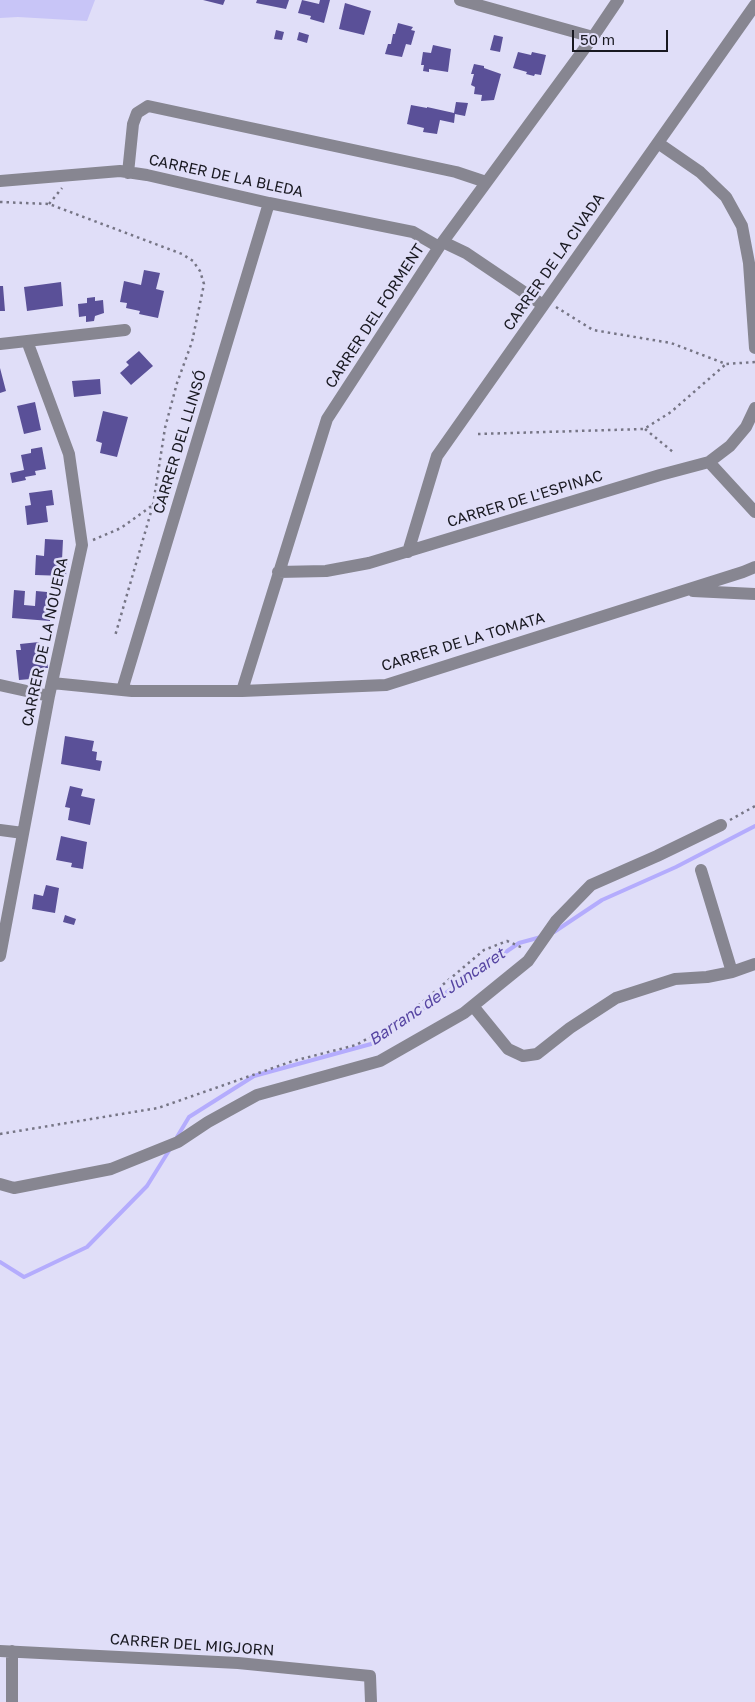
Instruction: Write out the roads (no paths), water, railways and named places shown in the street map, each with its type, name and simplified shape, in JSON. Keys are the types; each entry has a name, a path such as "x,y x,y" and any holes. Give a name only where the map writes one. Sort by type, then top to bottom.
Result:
{"street":[{"path":"460,0 593,37"},
{"name":"CARRER DEL FORMENT","path":"242,691 327,419 441,244 618,0"},
{"name":"CARRER DE LA CIVADA","path":"408,552 437,456 755,5"},
{"path":"128,173 133,124 137,113 148,106 456,172 486,182"},
{"path":"658,143 700,172 726,197 742,226 749,263 755,348"},
{"name":"CARRER DE LA BLEDA","path":"0,181 120,171 147,175 269,203 413,232 466,253 546,303"},
{"name":"CARRER DEL LLINSÓ","path":"122,690 269,203"},
{"path":"0,344 125,330"},
{"name":"CARRER DE LA NOUERA","path":"0,956 49,696 82,545 69,454 28,341"},
{"name":"CARRER DE L'ESPINAC","path":"278,572 326,571 369,563 709,462 730,446 746,427 755,408"},
{"path":"709,462 755,512"},
{"path":"682,590 753,594 749,569"},
{"name":"CARRER DE LA TOMATA","path":"52,682 122,690 242,691 386,685 749,569"},
{"path":"0,685 49,696"},
{"path":"0,1184 14,1188 111,1169 178,1142 208,1122 257,1095 380,1061 464,1013 528,961 556,921 591,885 657,856 720,825"},
{"path":"0,830 23,833"},
{"path":"702,870 732,972"},
{"path":"472,1006 508,1049 523,1056 537,1054 570,1028 616,998 675,980 707,977 732,972 755,964"},
{"name":"CARRER DEL MIGJORN","path":"12,1702 6,1651 238,1663 370,1676 371,1702"}],"waterway":[{"name":"Barranc del Juncaret","path":"554,932 602,900 676,867 755,826"},
{"name":"Barranc del Juncaret","path":"177,1137 189,1117 254,1076 371,1044 519,943 541,937"},
{"name":"Barranc del Juncaret","path":"0,1262 24,1277 87,1247 147,1186 170,1149"}]}
